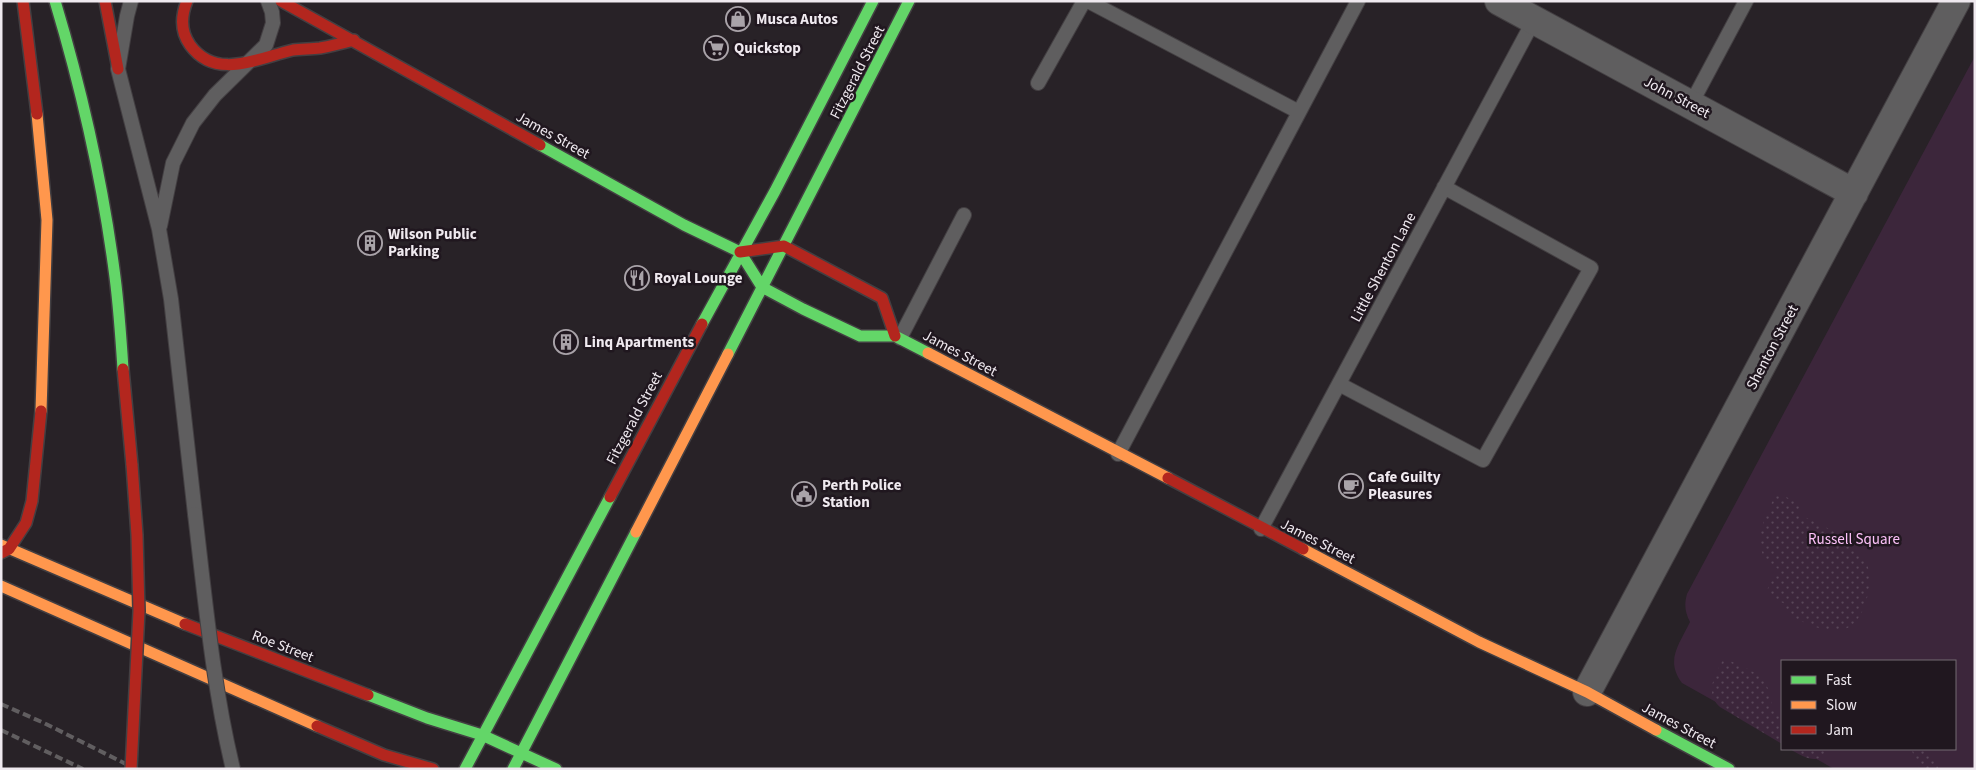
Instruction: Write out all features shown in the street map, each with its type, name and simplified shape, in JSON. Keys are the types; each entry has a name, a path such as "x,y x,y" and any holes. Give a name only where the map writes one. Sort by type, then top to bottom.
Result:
{"main road":[{"path":"4,549 26,523 32,501 41,425 47,220 36,103 23,1"},
{"path":"55,1 69,48 98,173 112,258 137,535 139,611 131,769"},
{"path":"105,1 118,70"},
{"path":"187,1 182,14 184,36 196,53 205,60 225,66 237,65 295,50 320,48 354,40"},
{"name":"James Street","path":"281,1 668,216 740,252 762,287 803,309 860,336 898,337 1261,529 1479,642 1587,692 1729,769"},
{"name":"Fitzgerald Street","path":"464,769 740,252 775,191 873,1"},
{"name":"Fitzgerald Street","path":"513,769 762,287 805,208 909,1"},
{"path":"740,252 784,246 882,298 898,337"},
{"name":"Roe Street","path":"4,549 253,651 427,718 482,735 556,769"},
{"path":"1,586 384,756 433,769"}],"street":[{"name":"John Street","path":"1499,1 1854,193"},
{"name":"Shenton Street","path":"1587,692 1956,1"}],"lane":[{"path":"131,1 118,70 159,229 171,299 204,594 226,738 233,769"},
{"path":"159,229 173,163 193,123 215,95 248,61 266,46 273,23 268,1"},
{"path":"1038,83 1084,1"},
{"path":"1088,1 1299,112"},
{"path":"1118,454 1358,1"},
{"path":"1691,104 1746,1"},
{"name":"Little Shenton Lane","path":"1261,529 1534,20"},
{"path":"1339,384 1484,460 1591,268 1444,188"},
{"path":"898,337 964,215"}],"green space":[{"name":"Russell Square","path":"1975,56 1975,769 1834,769 1801,750 1956,750 1956,660 1781,660 1781,738 1682,683 1677,675 1674,660 1678,645 1690,622 1686,608 1687,594"},
{"path":"1777,492 1801,505 1796,513 1841,536 1863,556 1869,574 1867,598 1863,610 1850,627 1833,630 1811,626 1784,612 1787,605 1765,594 1778,569 1767,561 1762,552 1761,534 1766,516"},
{"path":"1724,658 1752,671 1761,678 1767,687 1775,710 1781,716 1781,743 1720,707 1715,701 1712,689 1717,671"},
{"path":"1792,750 1831,750 1817,759 1801,755"},
{"path":"1911,750 1928,750 1939,769 1920,769"}],"railway":[{"path":"1,704 44,723 136,769"},
{"path":"1,730 83,769"}],"traffic: fast":[{"path":"55,1 83,103 98,173 116,289 123,369"},
{"path":"702,324 775,191 873,1"},
{"path":"728,354 909,1"},
{"path":"540,145 684,225 740,252 762,287 803,309 860,336 895,336 928,353"},
{"path":"465,769 610,497"},
{"path":"513,769 636,532"},
{"path":"368,695 427,718 482,735 556,769"},
{"path":"1656,730 1729,769"}],"traffic: slow":[{"path":"37,114 47,220 41,411"},
{"path":"928,353 1168,478"},
{"path":"636,532 728,354"},
{"path":"1,545 185,624"},
{"path":"1303,549 1479,642 1587,692 1656,730"},
{"path":"1,586 317,726"}],"traffic: jam":[{"path":"23,1 37,114"},
{"path":"105,1 118,69"},
{"path":"187,1 182,23 184,34 190,45 200,56 212,62 225,65 238,64 293,50 320,48 354,40"},
{"path":"281,1 540,145"},
{"path":"740,252 784,246 882,298 895,336"},
{"path":"610,497 702,324"},
{"path":"123,369 132,465"},
{"path":"1,553 9,549 26,523 32,501 41,411"},
{"path":"131,769 139,611 137,535 132,465"},
{"path":"1168,478 1303,549"},
{"path":"185,624 368,695"},
{"path":"317,726 384,755 433,769"}],"place":[{"name":"Musca Autos","path":"738,19"},
{"name":"Quickstop","path":"716,48"},
{"name":"Wilson Public Parking","path":"370,243"},
{"name":"Royal Lounge","path":"637,278"},
{"name":"Linq Apartments","path":"566,342"},
{"name":"Cafe Guilty Pleasures","path":"1351,486"},
{"name":"Perth Police Station","path":"804,494"}]}
